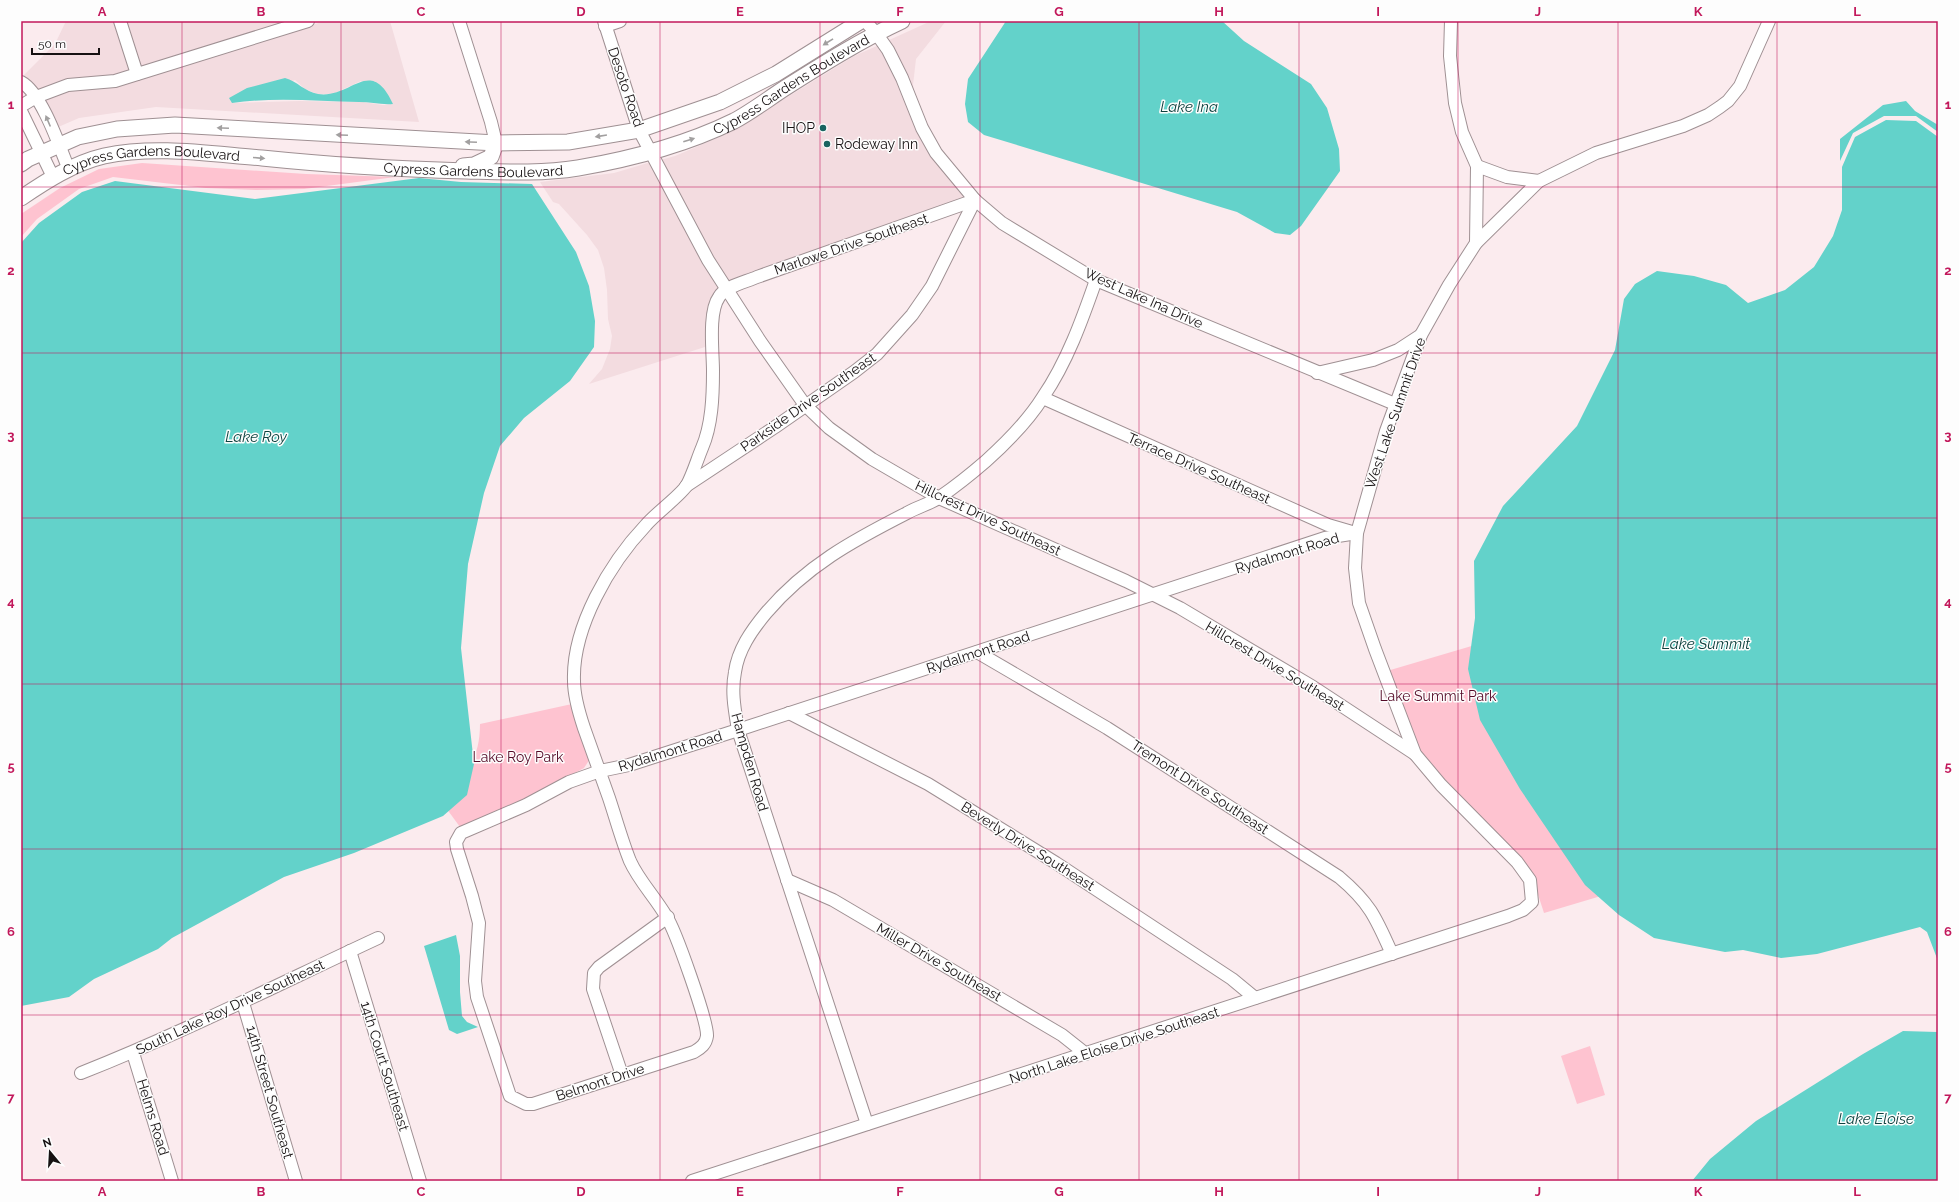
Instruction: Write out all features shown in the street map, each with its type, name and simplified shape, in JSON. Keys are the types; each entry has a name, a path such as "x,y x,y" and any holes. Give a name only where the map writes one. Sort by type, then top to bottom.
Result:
{"main road":[{"name":"Cypress Gardens Boulevard","path":"21,164 78,137 117,129 175,125 496,143 568,142 640,130 727,98 776,74 861,21"},
{"name":"Cypress Gardens Boulevard","path":"21,198 53,177 69,170 102,157 138,151 192,152 304,162 435,170 524,173 569,169 652,152 693,138 736,120 824,63 876,33 902,21"},
{"path":"435,170 474,165 491,157 496,143"}],"street":[{"path":"120,21 138,74"},
{"path":"21,106 36,97 68,85 100,84 138,74 308,21"},
{"path":"459,21 491,122 496,143"},
{"path":"604,24 620,21"},
{"name":"West Lake Ina Drive","path":"865,21 888,50 902,78 928,141 940,159 975,200 1002,223 1096,280 1317,373 1395,404"},
{"path":"1451,21 1450,56 1455,102 1462,132 1476,166 1476,243"},
{"name":"West Lake Summit Drive","path":"1532,902 1530,880 1517,862 1441,785 1415,754 1375,649 1360,602 1355,568 1357,533 1395,404 1421,335 1449,285 1476,243 1539,181 1596,153 1683,126 1720,107 1736,93 1740,86 1769,21"},
{"name":"Desoto Road","path":"604,24 640,130 652,152"},
{"path":"21,82 27,86 43,108 69,170"},
{"path":"21,111 53,177"},
{"name":"Hillcrest Drive Southeast","path":"652,152 708,260 727,290 805,405 829,428 847,442 894,473 939,498 1126,581 1180,608 1313,687 1415,754"},
{"path":"1476,166 1507,178 1539,181"},
{"name":"Marlowe Drive Southeast","path":"727,290 757,277 975,200"},
{"name":"Parkside Drive Southeast","path":"686,486 747,446 854,372 877,354 912,315 932,286 975,200"},
{"name":"Hampden Road","path":"867,1124 738,730 733,685 740,653 759,622 792,584 826,558 907,512 939,498 962,481 1002,446 1043,398 1059,370 1080,326 1096,280"},
{"path":"686,486 704,444 709,424 714,371 712,328 719,296 727,290"},
{"path":"1317,373 1373,360 1398,350 1421,335"},
{"name":"Terrace Drive Southeast","path":"1043,398 1328,525 1357,533"},
{"name":"Belmont Drive","path":"497,818 461,833 456,842 456,849 472,896 479,923 475,981 477,997 510,1096 526,1104 533,1104 694,1052 704,1044 707,1039 706,1025 679,945 668,917 644,884 630,860 584,728 575,694 574,680 575,658 580,635 588,613 627,546 646,524 686,486"},
{"name":"Rydalmont Road","path":"497,818 570,782 600,771 629,765 738,730 1325,538 1357,533"},
{"name":"Tremont Drive Southeast","path":"977,652 1107,728 1339,878 1359,895 1371,910 1392,954"},
{"name":"Beverly Drive Southeast","path":"788,713 928,784 1056,863 1232,979 1255,998"},
{"name":"Miller Drive Southeast","path":"787,880 833,900 1044,1024 1062,1035 1086,1054"},
{"name":"North Lake Eloise Drive Southeast","path":"692,1181 1508,916 1523,910 1532,902"},
{"path":"622,1075 593,989 594,973 599,967 668,917"},
{"name":"South Lake Roy Drive Southeast","path":"81,1073 133,1053 243,1003 378,938"},
{"name":"14th Court Southeast","path":"350,951 420,1181"},
{"name":"14th Street Southeast","path":"243,1003 296,1181"},
{"name":"Helms Road","path":"133,1053 172,1181"}],"shaded area":[{"path":"66,21 115,21 131,71 114,76 37,91 23,76 55,44"},
{"path":"125,21 290,21 140,68"},
{"path":"325,21 390,21 419,122 156,107 79,118 56,128 43,100 69,90 117,86","holes":["295,80 305,89 317,94 333,94 361,81 393,104 383,105 363,102 299,101 232,103"]},
{"path":"931,21 946,21 916,59 913,85 915,96 887,41"},
{"path":"879,45 967,197 728,284 660,160 675,156 729,133 854,56"},
{"path":"651,162 720,289 708,346 589,384 602,369 610,349 612,336 608,319 607,290 604,268 598,250 587,235 559,204 553,202 540,182 614,173"}],"green space":[{"path":"142,163 306,174 395,177 304,189 257,190 206,188 113,177 79,189 37,219 21,237 21,214 60,188 99,169"},
{"name":"Lake Summit Park","path":"1475,645 1601,896 1544,913 1533,879 1417,748 1387,671"},
{"name":"Lake Roy Park","path":"572,704 590,759 584,768 515,805 460,827 441,801 463,775 474,758 479,737 480,724"},
{"path":"1590,1046 1605,1095 1577,1104 1561,1056"}],"water":[{"name":"Lake Ina","path":"1006,21 1222,21 1244,41 1311,84 1327,108 1339,149 1340,171 1301,226 1290,235 1275,233 1237,212 984,135 968,122 965,104 968,79"},
{"path":"285,78 313,93 318,94 330,94 341,91 360,82 376,82 385,90 393,104 295,100 263,100 232,103 229,98 247,88"},
{"path":"1906,101 1915,111 1938,125 1938,132 1916,116 1884,116 1853,133 1840,161 1840,139 1883,105"},
{"name":"Lake Summit","path":"1886,120 1916,121 1938,137 1938,961 1927,932 1920,927 1817,954 1781,958 1743,950 1725,952 1654,938 1619,915 1585,885 1520,789 1480,720 1468,669 1475,618 1474,561 1503,506 1577,426 1615,350 1624,299 1635,284 1657,271 1694,276 1726,285 1748,303 1785,290 1814,267 1833,236 1842,210 1842,167 1855,137"},
{"name":"Lake Roy","path":"419,178 461,182 532,184 576,252 589,286 595,321 594,347 570,381 524,418 500,446 484,493 468,564 461,648 474,764 467,795 443,816 354,853 284,877 172,938 158,949 94,979 69,997 21,1006 21,243 39,223 82,192 115,181 255,199"},
{"path":"456,935 460,956 462,1016 467,1022 478,1027 457,1034 449,1030 424,946"},
{"name":"Lake Eloise","path":"1903,1031 1938,1031 1938,1181 1692,1181 1710,1159 1756,1121 1863,1054"}],"place":[{"name":"IHOP","path":"823,128"},
{"name":"Rodeway Inn","path":"827,144"}]}
